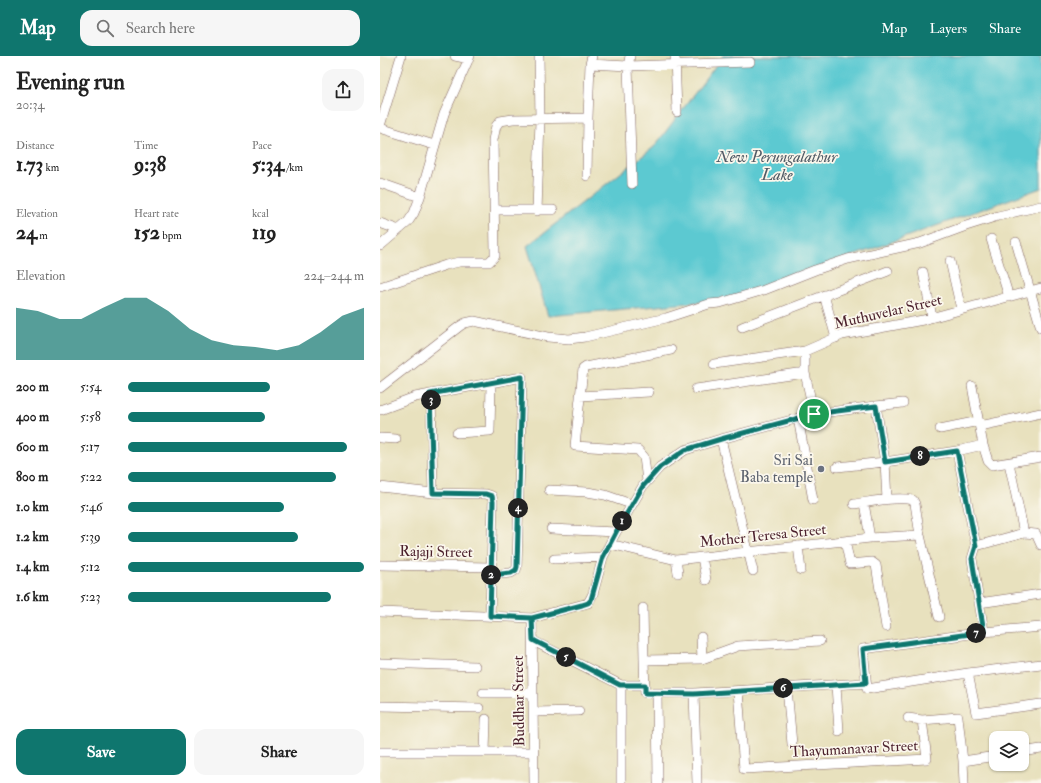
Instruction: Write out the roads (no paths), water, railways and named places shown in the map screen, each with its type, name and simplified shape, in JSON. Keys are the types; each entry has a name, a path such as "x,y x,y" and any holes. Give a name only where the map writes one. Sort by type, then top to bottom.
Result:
{"street":[{"path":"401,56 380,127 434,145"},
{"path":"380,246 408,222 414,213 444,114 469,57 455,56"},
{"path":"537,211 540,120 539,56"},
{"path":"630,56 628,66 632,184"},
{"path":"587,176 591,60 628,66 675,60 750,62"},
{"path":"675,60 677,112"},
{"path":"380,287 459,262 489,262 495,256 493,140 496,126 500,121 513,119 540,120 588,118"},
{"path":"380,183 420,197"},
{"path":"380,388 460,326 470,321 482,322 548,337 568,339 585,337 666,318 709,304 720,303 764,290 837,262 920,243 998,216 1041,206"},
{"path":"495,210 553,210"},
{"path":"380,223 399,230"},
{"path":"991,239 1009,297"},
{"path":"1016,242 1041,328"},
{"path":"950,261 962,309"},
{"path":"742,327 888,271"},
{"path":"923,272 932,317"},
{"name":"Muthuvelar Street","path":"714,364 805,351 842,335 932,317 1041,288"},
{"path":"824,295 836,338"},
{"path":"648,481 644,457 638,450 575,446 583,369 586,367 671,350"},
{"path":"805,351 805,373 814,414"},
{"path":"696,389 805,373"},
{"name":"Rajaji Street","path":"380,565 511,573 516,570 522,377 491,383"},
{"path":"380,410 415,397 491,383 490,431 457,433"},
{"path":"972,386 983,445 989,464 1009,463 1041,457"},
{"path":"580,396 649,392"},
{"path":"430,394 433,493"},
{"path":"380,612 532,618 588,603 593,594 603,557 631,504 660,467 685,450 814,414 903,403"},
{"path":"876,406 885,462 887,500"},
{"path":"940,429 1041,413"},
{"path":"798,418 812,500"},
{"path":"380,438 396,439"},
{"path":"721,439 752,572"},
{"path":"837,468 957,451 983,445"},
{"path":"957,451 976,546 972,559 984,632"},
{"path":"1009,463 1024,533"},
{"path":"380,487 433,493 486,494 492,496 490,616"},
{"path":"549,490 587,492 605,495 631,504"},
{"path":"854,504 887,500 913,500 939,617"},
{"path":"864,503 870,538"},
{"path":"551,529 616,532"},
{"path":"976,546 1024,533 1036,534 1041,545"},
{"name":"Mother Teresa Street","path":"610,544 676,560 870,538 920,535"},
{"path":"845,541 850,564 872,562 876,565 886,627"},
{"path":"798,546 801,570"},
{"path":"554,559 603,557"},
{"path":"702,557 706,580"},
{"path":"676,560 678,573"},
{"path":"979,603 1041,594"},
{"path":"643,608 645,689"},
{"name":"Buddhar Street","path":"532,618 534,783"},
{"path":"1041,627 984,632 863,649 867,689 968,673 1041,664"},
{"path":"701,637 702,659"},
{"path":"533,640 620,685 645,689 657,693 694,694 866,683"},
{"path":"644,660 702,659 738,646 820,641"},
{"path":"380,664 475,666"},
{"path":"968,673 976,713 1041,704"},
{"path":"620,685 620,783"},
{"path":"836,685 839,731"},
{"path":"787,688 792,744"},
{"name":"Thayumanavar Street","path":"738,691 744,769 927,759 922,720"},
{"path":"483,693 532,692"},
{"path":"657,693 658,783"},
{"path":"694,694 697,783"},
{"path":"380,706 479,708"},
{"path":"533,712 580,712"},
{"path":"908,718 922,720 958,717 964,783"},
{"path":"486,719 486,752"},
{"path":"1029,751 1041,749"},
{"path":"380,752 533,752"},
{"path":"963,761 989,757"}],"water":[{"name":"New Perungalathur Lake","path":"723,56 1041,56 1041,188 734,299 548,316 527,246 654,147"}],"place":[{"name":"Sri Sai Baba temple","path":"821,469"}]}
